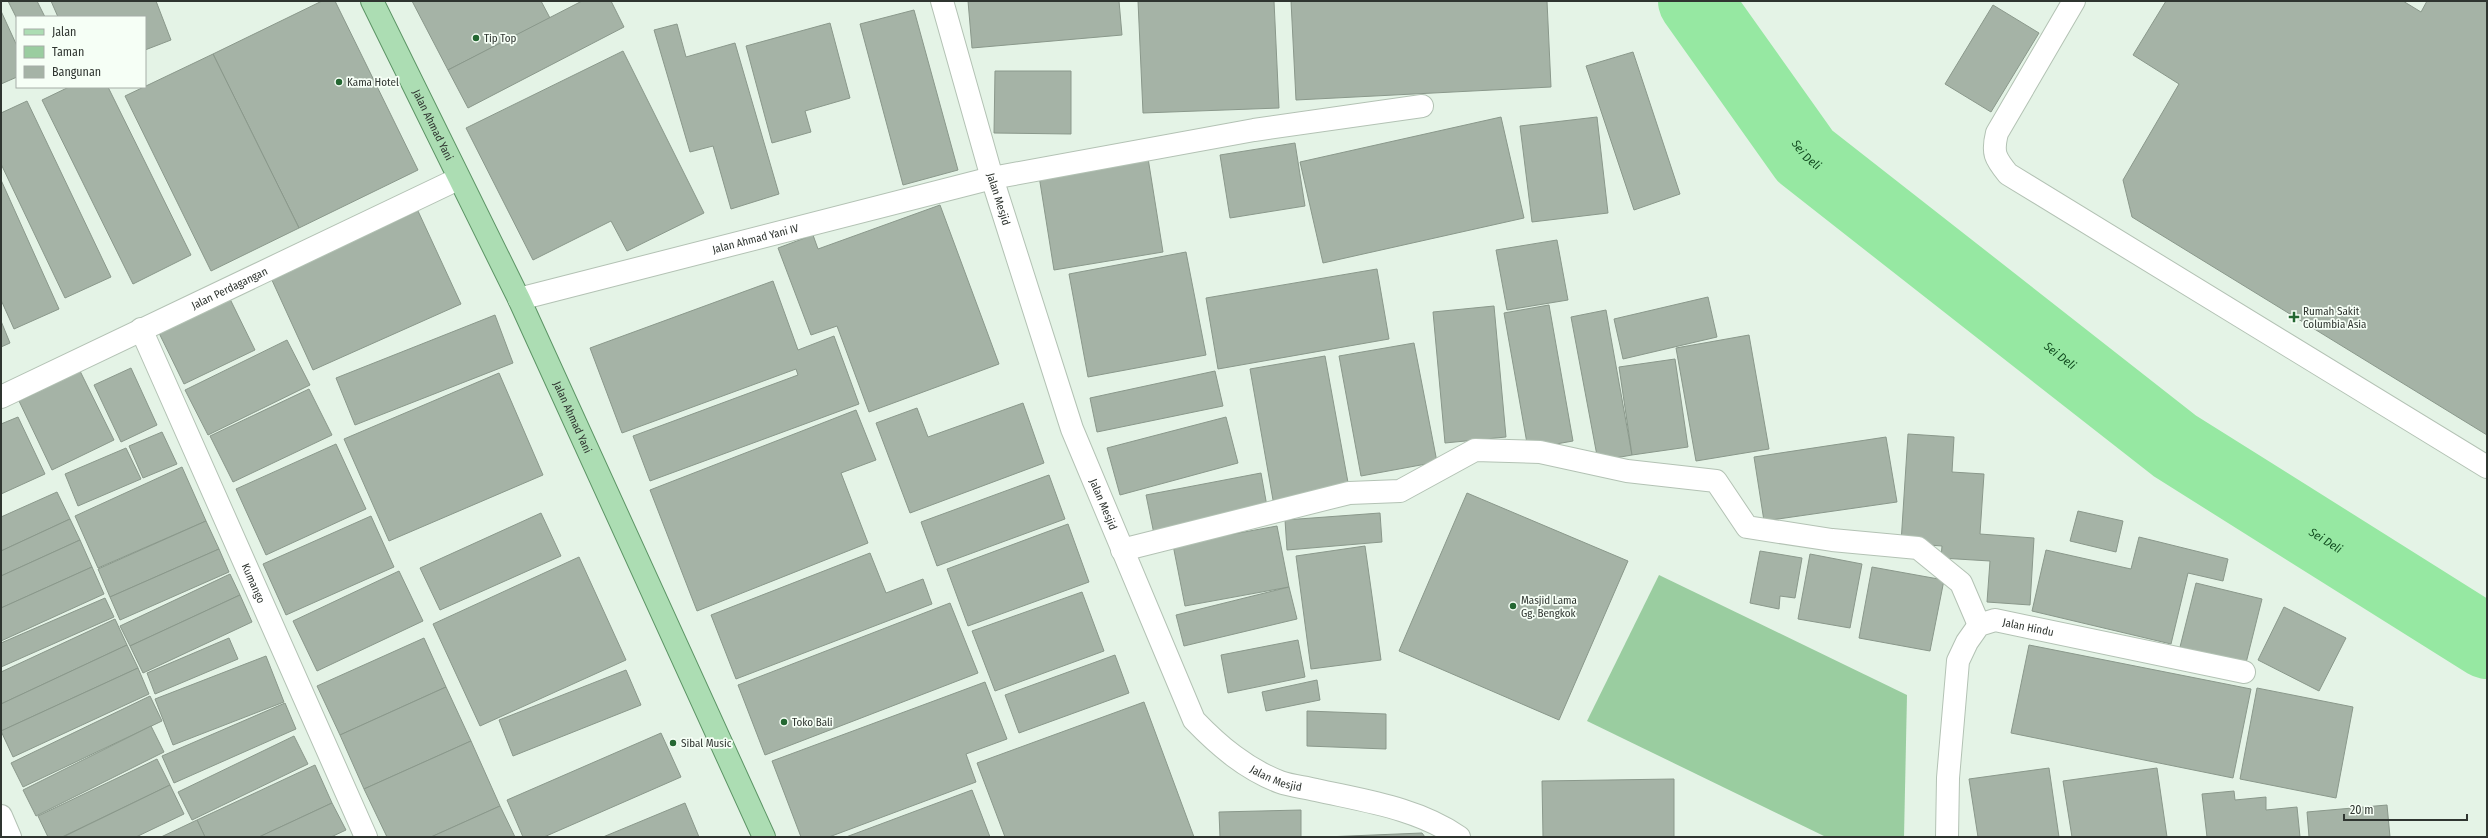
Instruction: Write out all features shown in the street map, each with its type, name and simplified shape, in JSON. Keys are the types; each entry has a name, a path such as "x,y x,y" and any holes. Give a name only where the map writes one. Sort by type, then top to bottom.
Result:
{"main road":[{"name":"Jalan Ahmad Yani","path":"372,1 421,97 458,179 519,299 764,837"}],"street":[{"name":"Jalan Mesjid","path":"942,1 992,178 1072,429 1194,720 1216,744 1247,766 1280,782 1397,809 1433,821 1459,837"},
{"path":"2074,1 1997,133 1993,149 1998,161 2008,174 2487,467"},
{"name":"Jalan Ahmad Yani IV","path":"519,299 992,178 1254,130 1422,106"},
{"name":"Jalan Perdagangan","path":"1,397 458,179"},
{"name":"Kumango","path":"141,329 366,837"},
{"path":"1122,550 1349,493 1400,491 1476,450 1540,452 1627,471 1716,481 1746,527 1832,540 1918,548 1961,583 1979,625 1967,642 1958,661 1948,778 1947,837"},
{"name":"Jalan Hindu","path":"1979,625 1995,620 2244,672"},
{"path":"1,816 10,837"}],"green space":[{"path":"1659,575 1907,695 1904,837 1826,837 1587,721"}],"building":[{"path":"8,1 37,1 44,16 16,16"},
{"path":"51,1 156,1 171,40 146,50 146,16 58,16"},
{"path":"322,1 335,1 418,170 299,228 213,54"},
{"path":"412,1 541,1 550,18 448,70"},
{"path":"582,1 611,1 624,27 468,108 448,70"},
{"path":"968,1 1119,1 1122,35 972,48"},
{"path":"1138,1 1274,1 1279,108 1143,113"},
{"path":"1291,1 1547,1 1551,87 1296,100"},
{"name":"Rumah Sakit Columbia Asia","path":"2166,1 2403,1 2421,12 2427,1 2487,1 2487,435 2132,217 2123,180 2179,84 2133,55"},
{"path":"1993,5 2039,33 1991,112 1945,84"},
{"path":"914,10 958,170 903,185 860,24"},
{"path":"1,11 16,44 16,77 1,84"},
{"path":"830,23 850,98 805,111 811,132 772,143 746,46"},
{"path":"677,24 686,57 735,43 779,194 731,209 713,146 690,152 654,30"},
{"path":"623,51 704,213 627,251 611,221 533,260 466,128"},
{"path":"1633,52 1680,194 1634,210 1586,66"},
{"path":"213,54 299,228 211,271 125,96 142,88 146,88 146,86"},
{"path":"995,71 1071,71 1071,134 994,133"},
{"path":"67,88 108,88 191,255 133,284 42,100"},
{"path":"27,101 111,277 65,298 1,164 1,113"},
{"path":"1501,117 1524,218 1323,263 1300,162"},
{"path":"1597,117 1608,213 1532,222 1520,126"},
{"path":"1295,143 1305,206 1230,218 1220,155"},
{"path":"1148,158 1163,252 1054,270 1039,176"},
{"path":"1,180 59,309 14,329 1,300"},
{"path":"940,205 999,364 869,412 837,326 811,335 778,248 813,235 818,249"},
{"path":"418,211 461,304 313,370 271,278"},
{"path":"1557,240 1568,300 1507,310 1496,250"},
{"path":"1186,252 1206,355 1088,377 1069,274"},
{"path":"1377,269 1389,339 1218,369 1206,298"},
{"path":"773,281 798,350 834,336 859,404 650,481 633,436 798,375 796,369 622,433 590,348"},
{"path":"1708,297 1717,337 1623,359 1614,319"},
{"path":"230,299 255,350 184,384 159,333"},
{"path":"1549,305 1573,441 1528,449 1504,313"},
{"path":"1494,306 1506,437 1445,443 1433,312"},
{"path":"1606,310 1632,455 1598,461 1571,317"},
{"path":"495,315 513,363 355,425 336,378"},
{"path":"1,321 10,343 1,347"},
{"path":"1749,335 1769,449 1696,461 1676,348"},
{"path":"287,340 310,385 208,435 185,390"},
{"path":"1414,343 1437,462 1361,476 1339,356"},
{"path":"1325,356 1349,488 1273,500 1250,369"},
{"path":"1675,359 1688,447 1632,455 1619,367"},
{"path":"131,368 157,425 121,442 94,385"},
{"path":"80,371 114,440 52,470 19,401"},
{"path":"1215,371 1223,406 1097,432 1090,398"},
{"path":"499,373 543,475 389,541 344,439"},
{"path":"309,389 332,435 233,482 210,436"},
{"path":"1023,403 1044,463 910,513 876,423 917,408 928,437"},
{"path":"856,410 876,460 841,473 868,543 697,611 650,490"},
{"path":"18,417 45,474 1,494 1,424"},
{"path":"1226,417 1238,463 1120,495 1107,448"},
{"path":"162,432 177,464 143,478 129,446"},
{"path":"1908,434 1954,437 1952,472 1984,474 1980,534 2034,538 2030,605 1987,602 1990,561 1941,558 1942,546 1901,543"},
{"path":"1886,437 1897,502 1764,521 1754,457"},
{"path":"336,444 366,509 266,555 236,489"},
{"path":"126,448 141,479 78,506 65,474"},
{"path":"182,467 206,521 98,568 75,516"},
{"path":"1261,473 1268,512 1154,534 1146,495"},
{"path":"1049,475 1065,519 937,566 921,522"},
{"path":"57,492 70,519 1,551 1,517"},
{"name":"Masjid Lama Gg. Bengkok","path":"1467,493 1628,561 1559,720 1399,651"},
{"path":"2078,511 2123,521 2116,552 2070,541"},
{"path":"541,513 561,556 440,610 420,568"},
{"path":"1380,513 1382,542 1287,550 1285,520"},
{"path":"371,516 394,567 286,615 263,564"},
{"path":"70,519 80,540 1,576 1,551"},
{"path":"206,521 219,549 110,597 98,569"},
{"path":"1068,524 1089,582 968,626 947,569"},
{"path":"1277,526 1289,587 1185,606 1173,545"},
{"path":"2139,537 2228,559 2223,581 2188,573 2171,644 2032,611 2046,550 2131,569"},
{"path":"80,540 92,567 1,608 1,576"},
{"path":"1365,546 1381,660 1311,669 1296,556"},
{"path":"219,549 229,572 120,620 110,597"},
{"path":"1760,551 1802,558 1795,598 1780,596 1779,609 1750,603"},
{"path":"870,553 886,593 923,579 932,604 736,679 711,615"},
{"path":"1810,554 1862,564 1850,628 1798,619"},
{"path":"579,557 626,660 480,726 433,624"},
{"path":"92,567 104,594 1,641 1,608"},
{"path":"1872,567 1944,580 1930,651 1859,638"},
{"path":"399,571 423,621 317,671 293,621"},
{"path":"230,574 240,595 130,646 120,626"},
{"path":"2196,583 2262,599 2246,663 2180,647"},
{"path":"1289,587 1297,619 1184,646 1176,615"},
{"path":"1082,592 1104,651 995,691 972,631"},
{"path":"240,595 252,622 143,673 130,646"},
{"path":"105,598 114,617 1,667 1,643"},
{"path":"950,603 978,673 765,755 738,685"},
{"path":"2284,607 2346,638 2319,691 2258,660"},
{"path":"115,619 127,645 1,704 1,672"},
{"path":"229,638 238,659 155,694 147,673"},
{"path":"424,638 446,687 340,735 317,686"},
{"path":"1298,640 1305,677 1228,693 1221,655"},
{"path":"127,645 138,668 1,731 1,704"},
{"path":"2029,645 2251,689 2233,778 2011,733"},
{"path":"1115,655 1129,693 1019,733 1005,695"},
{"path":"266,656 284,702 173,745 155,699"},
{"path":"138,668 149,694 13,757 1,731"},
{"path":"626,670 641,705 513,756 499,720"},
{"path":"1317,680 1320,700 1266,711 1262,692"},
{"path":"985,682 1007,739 966,754 976,782 829,837 801,837 772,761"},
{"path":"446,687 471,741 364,789 340,735"},
{"path":"2257,688 2353,707 2336,798 2240,779"},
{"path":"150,696 162,721 23,787 11,763"},
{"path":"1144,702 1194,837 1005,837 977,763"},
{"path":"285,703 296,729 174,783 162,756"},
{"path":"1307,711 1386,714 1386,749 1307,746"},
{"path":"151,726 164,752 36,816 23,790"},
{"path":"661,733 681,777 544,837 523,837 507,800"},
{"path":"294,736 308,764 192,820 178,792"},
{"path":"471,741 500,806 431,837 387,837 364,789"},
{"path":"157,759 170,785 62,837 48,837 38,816"},
{"path":"315,765 332,803 259,837 205,837 197,820"},
{"path":"2049,768 2059,837 1978,837 1969,779"},
{"path":"2157,768 2167,837 2072,837 2063,781"},
{"path":"1674,779 1674,837 1543,837 1542,781"},
{"path":"170,785 184,814 136,837 63,837"},
{"path":"972,790 990,837 846,837"},
{"path":"2234,791 2235,800 2266,797 2266,810 2297,807 2300,837 2207,837 2202,794"},
{"path":"332,803 346,830 331,837 259,837"},
{"path":"685,803 699,837 603,837"},
{"path":"2387,805 2390,837 2309,837 2307,812"},
{"path":"500,806 515,837 431,837"},
{"path":"1301,810 1301,837 1220,837 1219,812"},
{"path":"197,820 205,837 161,837"},
{"path":"1422,833 1425,837 1325,837"}],"waterway":[{"name":"Sei Deli","path":"1695,1 1805,156 2175,446 2487,642"}],"place":[{"name":"Tip Top","path":"476,38"},
{"name":"Kama Hotel","path":"339,82"},
{"name":"Rumah Sakit Columbia Asia","path":"2294,317"},
{"name":"Masjid Lama Gg. Bengkok","path":"1513,606"},
{"name":"Toko Bali","path":"784,722"},
{"name":"Sibal Music","path":"673,743"}]}
